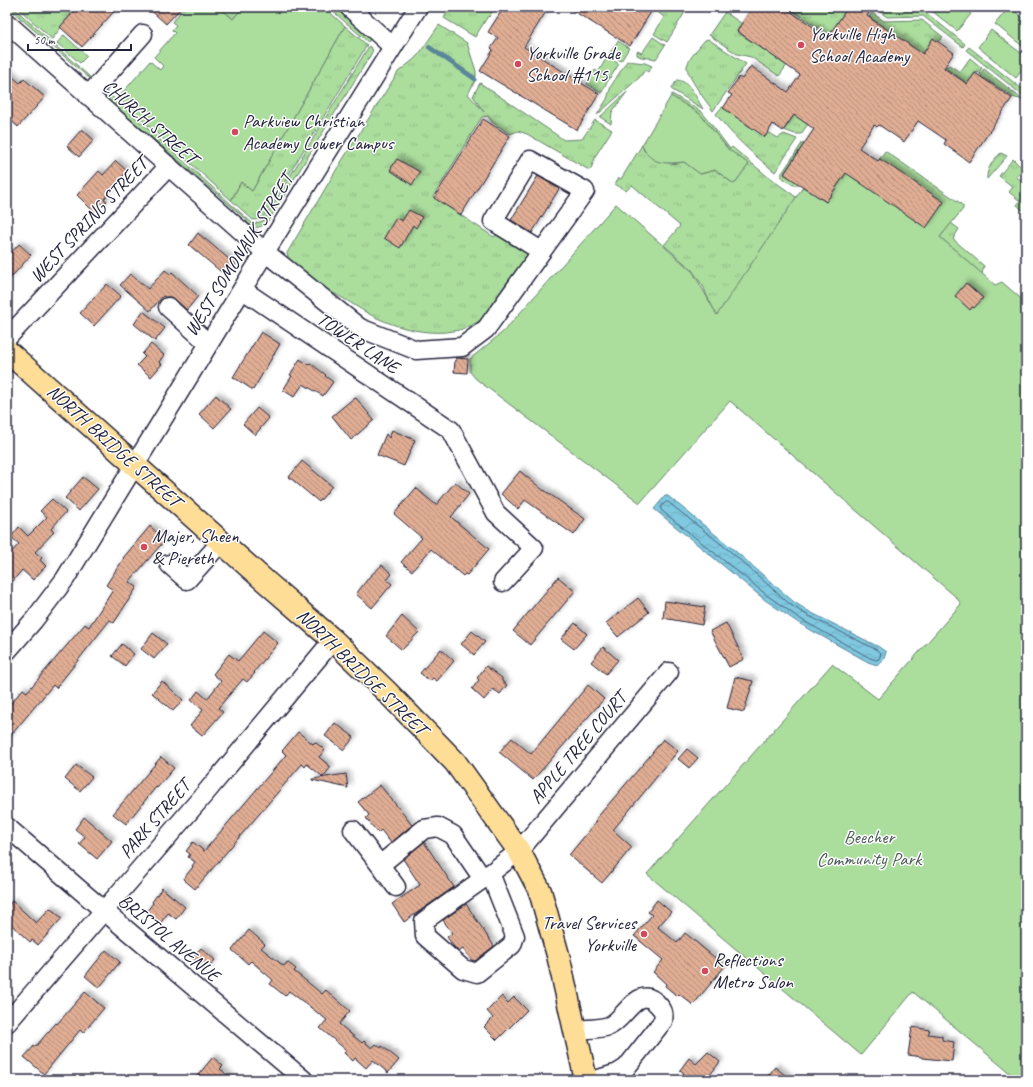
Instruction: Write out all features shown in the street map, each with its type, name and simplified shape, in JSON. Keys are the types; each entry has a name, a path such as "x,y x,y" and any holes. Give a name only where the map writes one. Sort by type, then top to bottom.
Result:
{"highway":[{"name":"NORTH BRIDGE STREET","path":"7,351 265,581 334,640 455,762 519,851 540,892 558,955 586,1080"}],"street":[{"path":"349,7 393,47"},
{"name":"WEST SOMONAUK STREET","path":"7,651 34,620 60,586 418,7"},
{"name":"CHURCH STREET","path":"7,23 266,252 360,328 416,350 462,347 486,329 585,191 530,160 493,221 541,252"},
{"path":"88,96 143,34"},
{"name":"WEST SPRING STREET","path":"7,338 169,166"},
{"name":"TOWER LANE","path":"242,290 451,430 496,514 534,548 503,582"},
{"path":"168,307 209,344"},
{"path":"168,564 187,580 221,542"},
{"name":"PARK STREET","path":"7,1023 334,640"},
{"name":"APPLE TREE COURT","path":"487,876 515,936 512,945 477,973 463,969 425,936 424,921 519,851 669,672"},
{"path":"380,865 424,829 438,826 453,834 487,876"},
{"name":"BRISTOL AVENUE","path":"7,827 304,1080"},
{"path":"353,830 396,887"},
{"path":"575,1030 608,1026 616,1022 635,1001 642,997 649,998 656,1002 664,1015 663,1021 626,1068 618,1073 595,1080"}],"green space":[{"path":"13,7 91,78 89,78 10,9"},
{"path":"17,7 71,7 70,16 52,39"},
{"name":"Parkview Christian Academy Lower Campus","path":"185,7 219,7 233,19 243,7 324,7 345,26 252,191 241,182 231,200 118,98 150,61 160,70 163,66 154,57 175,33 172,30 176,25 172,22"},
{"path":"219,7 243,7 233,19"},
{"path":"328,7 338,7 368,34 371,38 368,42"},
{"path":"450,7 495,7 475,37 444,18"},
{"path":"657,7 688,7 667,42 654,34 664,17 656,11"},
{"path":"787,7 840,7 839,8 845,12 830,36"},
{"path":"878,7 919,7 965,44 963,47 923,16 887,17 876,9"},
{"path":"927,7 963,7 971,14 957,31"},
{"path":"1009,7 1026,20 1026,49 995,24"},
{"path":"725,12 742,24 737,32 787,65 779,76 751,57 737,54 709,35"},
{"path":"872,13 884,21 922,20 943,37 924,55 869,17"},
{"path":"439,25 467,43 476,71 476,77 429,45 427,48 475,81 468,94 484,112 473,96 480,83 564,140 582,139 595,120 612,130 596,155 591,169 589,170 527,134 518,131 510,134 492,122 488,116 482,117 433,197 494,237 499,232 531,255 485,316 460,330 430,332 400,327 367,313 340,296 328,291 289,260 287,253 338,167 398,72 419,54"},
{"path":"345,26 367,45 262,219 253,220 231,200 241,182 252,191"},
{"path":"991,30 1026,57 1026,64 1016,78 978,47"},
{"path":"64,35 87,56 80,63 57,43"},
{"path":"653,37 665,45 656,59 637,55 637,51 642,53"},
{"path":"708,39 746,64 713,111 693,82 687,66 695,52 705,40"},
{"path":"618,41 629,48 621,61 609,54"},
{"path":"369,46 373,50 370,56 270,218 262,226 253,227 256,223 263,221"},
{"path":"969,47 1026,92 1026,98 966,50"},
{"path":"607,57 619,64 610,78 599,71"},
{"path":"970,58 982,68 978,73 976,72 971,79 977,83 982,76 980,74 984,69 1023,100 1012,97 984,78 982,79 979,91 944,67 949,65 960,72"},
{"path":"627,61 645,63 652,66 648,72 645,70 640,77 597,115 607,99 611,86"},
{"path":"595,70 609,79 601,93 587,84"},
{"path":"677,80 682,81 689,87 703,109 671,89"},
{"path":"107,92 252,223 250,225 247,223 247,220 105,97"},
{"path":"627,92 612,112 611,124 600,117"},
{"path":"672,94 702,112 730,149 732,147 767,176 796,197 860,513 730,400 717,316 704,288 692,270 664,245 680,226 632,185 626,191 615,184 619,178 621,179 642,145 644,151 671,164 684,162 701,174 715,170 734,184 748,165 728,149 700,114 671,96"},
{"path":"671,96 700,114 728,149 749,164 734,184 715,170 700,174 684,162 659,162 654,160 645,152 642,145"},
{"path":"722,107 765,136 768,132 778,138 784,134 797,139 775,172 729,130 716,114"},
{"path":"794,115 808,124 801,134 795,134 784,130"},
{"path":"803,142 804,144 784,173 798,183 797,185 793,185 780,176"},
{"name":"Beecher Community Park","path":"862,150 878,161 885,151 960,203 963,206 963,209 940,237 995,285 1002,282 1026,303 1026,1080 1018,1080 913,992 861,1055 647,874 832,664 878,699 961,604 957,598 730,401 640,503 476,379 470,372 470,359 504,331 616,204 693,272 717,315 803,187 826,202"},
{"path":"1001,153 1007,156 987,179 991,165 995,158"},
{"path":"1013,159 1023,169 1017,177 1026,185 1026,213 1017,205 1020,201 1009,192 1013,187 999,176"},
{"path":"951,223 959,229 953,239 984,266 982,274 940,237"}],"water":[{"path":"665,496 668,496 733,549 794,602 810,612 879,647 886,652 883,659 877,665 868,662 800,624 765,600 654,509"}],"building":[{"path":"78,7 118,7 82,47 60,27"},
{"path":"147,7 182,7 166,24"},
{"name":"Yorkville Grade School #115","path":"504,7 549,7 524,47 599,94 577,130 480,71 493,50 491,48 498,38 488,32"},
{"name":"Yorkville Grade School #115","path":"567,7 654,7 630,46"},
{"path":"752,7 784,7 828,37 848,7 870,7 867,12 869,13 867,16 923,54 933,38 954,53 944,68 967,84 975,73 1012,98 969,162 944,144 946,140 918,121 904,142 879,125 877,127 874,125 859,148 878,161 880,159 944,202 926,228 846,173 826,202 784,174 814,129 794,115 783,131 773,124 765,137 723,108 732,95 728,93 739,77 742,79 751,66 788,92 800,75 737,31"},
{"path":"7,72 20,83 24,79 45,97 18,127 7,117"},
{"path":"483,119 510,136 461,215 434,198"},
{"path":"82,129 94,140 79,157 67,146"},
{"path":"397,159 420,172 412,185 390,170"},
{"path":"116,161 127,171 104,199 107,201 95,213 77,195 99,171 103,175"},
{"path":"538,176 559,189 532,233 511,220"},
{"path":"409,210 422,217 416,228 413,225 400,248 384,238 396,218 402,221"},
{"path":"198,233 236,265 226,276 189,245"},
{"path":"19,244 31,255 7,282 7,257"},
{"path":"165,270 170,274 172,272 198,296 187,310 175,299 163,296 150,311 120,285 130,274 148,289"},
{"path":"966,283 983,298 974,308 972,307 970,310 955,296"},
{"path":"107,284 121,296 94,326 80,313"},
{"path":"143,311 165,328 155,341 134,324"},
{"path":"261,332 280,344 253,390 233,377"},
{"path":"151,344 164,355 159,362 162,364 151,377 137,365 145,357 142,354"},
{"path":"456,358 468,359 467,373 454,372"},
{"path":"300,359 309,365 310,363 333,382 323,396 303,384 294,397 283,390"},
{"path":"216,395 231,409 214,428 199,414"},
{"path":"356,398 374,420 351,440 332,416"},
{"path":"257,408 269,418 255,435 243,424"},
{"path":"392,430 415,440 404,466 377,455 386,434 389,438"},
{"path":"302,461 332,486 319,502 289,477"},
{"path":"520,471 544,491 585,519 574,535 525,500 518,509 501,494"},
{"path":"83,477 98,489 79,511 65,498"},
{"path":"455,482 469,494 451,517 489,549 467,575 465,574 463,576 431,549 412,571 401,562 422,538 394,514 416,488 436,505"},
{"path":"52,499 66,512 51,529 54,532 35,552 42,558 40,560 46,566 33,580 22,570 7,588 7,557 19,544 11,537 19,527 28,536 47,517 40,511"},
{"path":"150,526 165,540 129,582 137,587 114,623 110,620 56,688 53,685 7,740 7,708 23,689 27,692 85,624 89,627 113,590 106,585 123,558"},
{"path":"382,565 392,574 387,580 392,584 372,608 356,594 370,576"},
{"path":"558,577 575,591 530,645 513,631"},
{"path":"638,598 649,612 618,637 606,623"},
{"path":"665,601 705,607 702,625 663,618"},
{"path":"402,616 419,632 402,650 386,636"},
{"path":"575,623 587,634 574,649 561,639"},
{"path":"726,623 744,659 729,667 710,631"},
{"path":"263,631 278,643 247,682 243,679 218,708 223,712 202,736 190,726 203,710 191,700 198,691 207,699 221,681 213,674 229,654 238,661"},
{"path":"472,631 485,642 474,655 461,644"},
{"path":"153,633 167,644 154,659 141,649"},
{"path":"122,644 134,654 125,666 112,656"},
{"path":"603,647 618,660 606,674 591,662"},
{"path":"441,649 454,661 437,681 433,678 430,681 420,673"},
{"path":"486,666 502,678 502,681 507,685 500,694 493,689 484,700 472,689 479,680 477,678"},
{"path":"735,677 753,681 744,712 727,708"},
{"path":"162,681 183,700 173,711 152,693"},
{"path":"588,685 604,699 533,780 499,752 512,738 531,754"},
{"path":"335,723 354,737 344,750 325,736"},
{"path":"298,732 313,744 315,742 325,750 319,757 331,767 323,777 307,764 305,767 302,764 195,889 183,879 193,867 192,866 195,862 188,857 190,854 186,851 193,842 204,851 286,755 282,751"},
{"path":"663,739 678,751 613,830 632,847 602,883 569,855 597,821 595,820"},
{"path":"687,749 698,758 689,768 678,759"},
{"path":"161,757 174,768 157,788 156,787 126,824 113,814"},
{"path":"76,765 92,777 80,791 65,779"},
{"path":"346,774 348,788 312,780 312,779"},
{"path":"380,785 412,825 391,843 381,830 378,833 366,818 369,815 358,802"},
{"path":"84,817 112,841 97,859 79,844 85,837 75,829"},
{"path":"424,842 454,887 404,922 392,904 420,885 403,859"},
{"path":"162,888 185,907 176,919 168,913 160,924 146,912"},
{"path":"657,900 671,912 658,927 677,943 685,933 725,966 693,1005 679,994 677,996 665,986 666,984 653,972 663,960 634,936 652,915 648,912"},
{"path":"12,901 36,923 50,908 62,918 38,945 32,940 30,942 7,921 7,907"},
{"path":"466,904 494,946 475,961 471,960 463,949 459,952 454,947 447,937 452,933 443,920"},
{"path":"249,930 265,944 261,948 284,966 287,962 296,969 294,971 322,994 326,990 350,1011 339,1024 362,1043 364,1041 372,1048 376,1044 381,1048 382,1046 399,1060 388,1073 373,1060 366,1068 355,1058 353,1061 344,1053 346,1050 320,1028 327,1020 289,991 285,996 270,984 273,980 251,961 248,964 232,950"},
{"path":"201,948 215,960 207,970 192,958"},
{"path":"106,950 120,962 99,988 85,976"},
{"path":"85,992 104,1008 83,1033 80,1030 44,1074 24,1057 56,1023 57,1024"},
{"path":"502,996 508,1003 514,997 527,1010 497,1040 484,1027 493,1018 487,1011"},
{"path":"912,1027 930,1030 928,1034 942,1036 942,1040 954,1042 952,1061 908,1055"},
{"path":"708,1052 720,1062 710,1075 708,1074 704,1080 678,1080 684,1073 680,1070 689,1058 696,1064"},
{"path":"213,1057 223,1066 220,1069 233,1080 194,1080"},
{"path":"775,1067 791,1080 765,1080"}],"waterway":[{"path":"429,47 475,79"}],"place":[{"name":"Yorkville High School Academy","path":"801,45"},
{"name":"Yorkville Grade School #115","path":"518,64"},
{"name":"Parkview Christian Academy Lower Campus","path":"235,132"},
{"name":"Majer, Sheen & Piereth","path":"144,547"},
{"name":"Travel Services Yorkville","path":"644,934"},
{"name":"Reflections Metro Salon","path":"705,971"}]}
